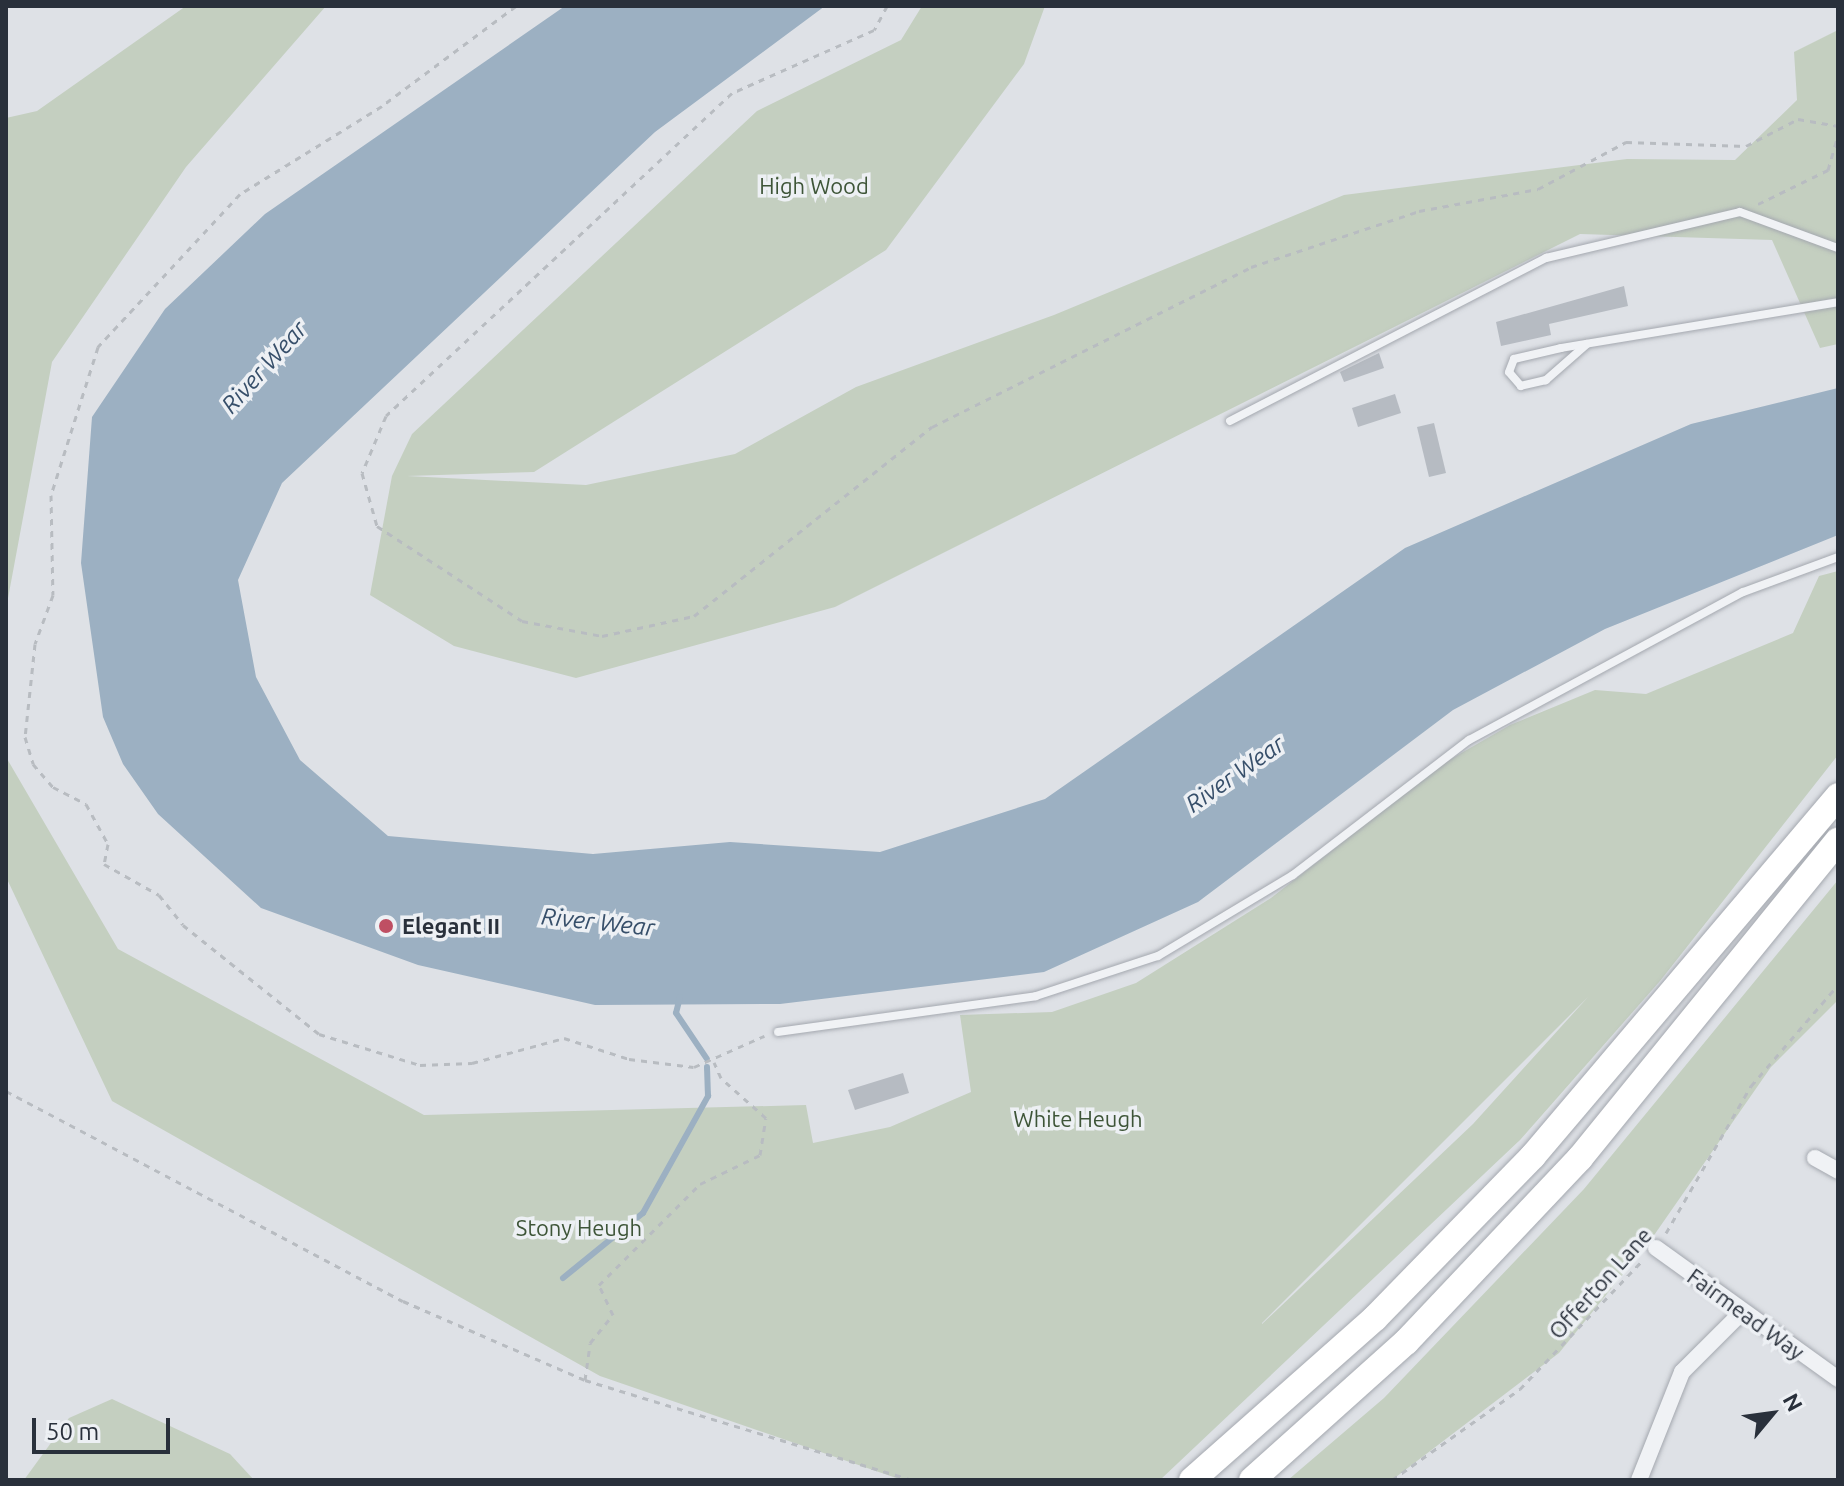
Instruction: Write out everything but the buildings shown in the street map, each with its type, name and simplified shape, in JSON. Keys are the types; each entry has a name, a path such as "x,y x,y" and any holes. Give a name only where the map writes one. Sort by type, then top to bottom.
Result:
{"highway":[{"path":"1192,1480 1375,1318 1523,1166 1838,796"},
{"path":"1252,1480 1406,1342 1580,1158 1838,840"}],"street":[{"path":"1815,1158 1838,1171"},
{"name":"Fairmead Way","path":"1656,1248 1741,1313 1838,1379"},
{"path":"1639,1480 1682,1372 1741,1313"}],"lane":[{"path":"1230,421 1546,258 1740,212 1802,240 1838,248"},
{"path":"1587,344 1546,380 1521,386 1509,372 1514,359 1587,344 1838,302"},
{"path":"778,1032 1008,1002 1158,956 1293,875 1469,740 1743,592 1838,557"}],"path":[{"path":"516,6 382,106 240,194 98,347 51,495 53,595 35,644 25,737 33,764 53,787 86,804 108,844 104,864 159,895 183,925 319,1034 420,1065 472,1063 564,1038 616,1049 629,1059 694,1067 778,1032"},
{"path":"887,6 874,30 732,93 386,416 362,473 377,526 522,621 602,636 694,616 932,427 1251,267 1419,211 1538,189 1626,142 1746,146 1798,119 1838,126"},
{"path":"1740,212 1828,170 1838,134"},
{"name":"Offerton Lane","path":"1392,1480 1520,1389 1656,1248 1751,1086 1838,985"},
{"path":"585,1380 590,1343 613,1315 599,1285 700,1184 760,1155 766,1118 721,1078 713,1060"},
{"path":"6,1091 403,1301 585,1380 913,1480"}],"green space":[{"path":"186,6 326,6 186,167 52,362 6,609 6,118 37,111"},
{"name":"High Wood","path":"922,6 1045,6 1024,64 886,250 534,472 407,476 586,485 735,454 856,387 1054,315 1344,195 1627,159 1735,160 1797,100 1794,52 1838,30 1838,344 1820,348 1772,240 1580,234 835,607 576,678 454,646 370,595 392,476 412,434 757,111 901,40"},
{"path":"1838,571 1838,755 1660,981 1520,1140 1160,1480 902,1480 600,1376 112,1101 6,877 6,757 118,949 424,1115 806,1105 813,1143 890,1127 971,1092 960,1015 1052,1012 1136,983 1271,898 1444,763 1510,725 1595,690 1646,694 1793,633 1819,576","holes":["1588,997 1473,1124 1262,1324"]},
{"path":"1838,880 1838,1000 1771,1067 1650,1241 1559,1353 1392,1480 1288,1480 1384,1398 1584,1189"},
{"path":"112,1399 230,1454 254,1480 24,1480 69,1418"}],"water":[{"name":"River Wear","path":"565,6 825,6 655,132 282,483 238,580 256,677 300,760 388,836 593,854 730,842 880,852 1045,799 1405,548 1691,424 1838,388 1838,535 1605,629 1453,710 1198,902 1044,972 780,1004 595,1005 418,965 261,908 158,814 123,764 103,717 81,563 92,417 165,309 265,214"}],"waterway":[{"path":"680,997 676,1013 707,1059"},
{"path":"563,1278 643,1213 708,1096 707,1067"}],"place":[{"name":"Elegant II","path":"386,926"}],"park label":[{"name":"White Heugh","path":"1078,1119"},
{"name":"Stony Heugh","path":"579,1228"}]}
